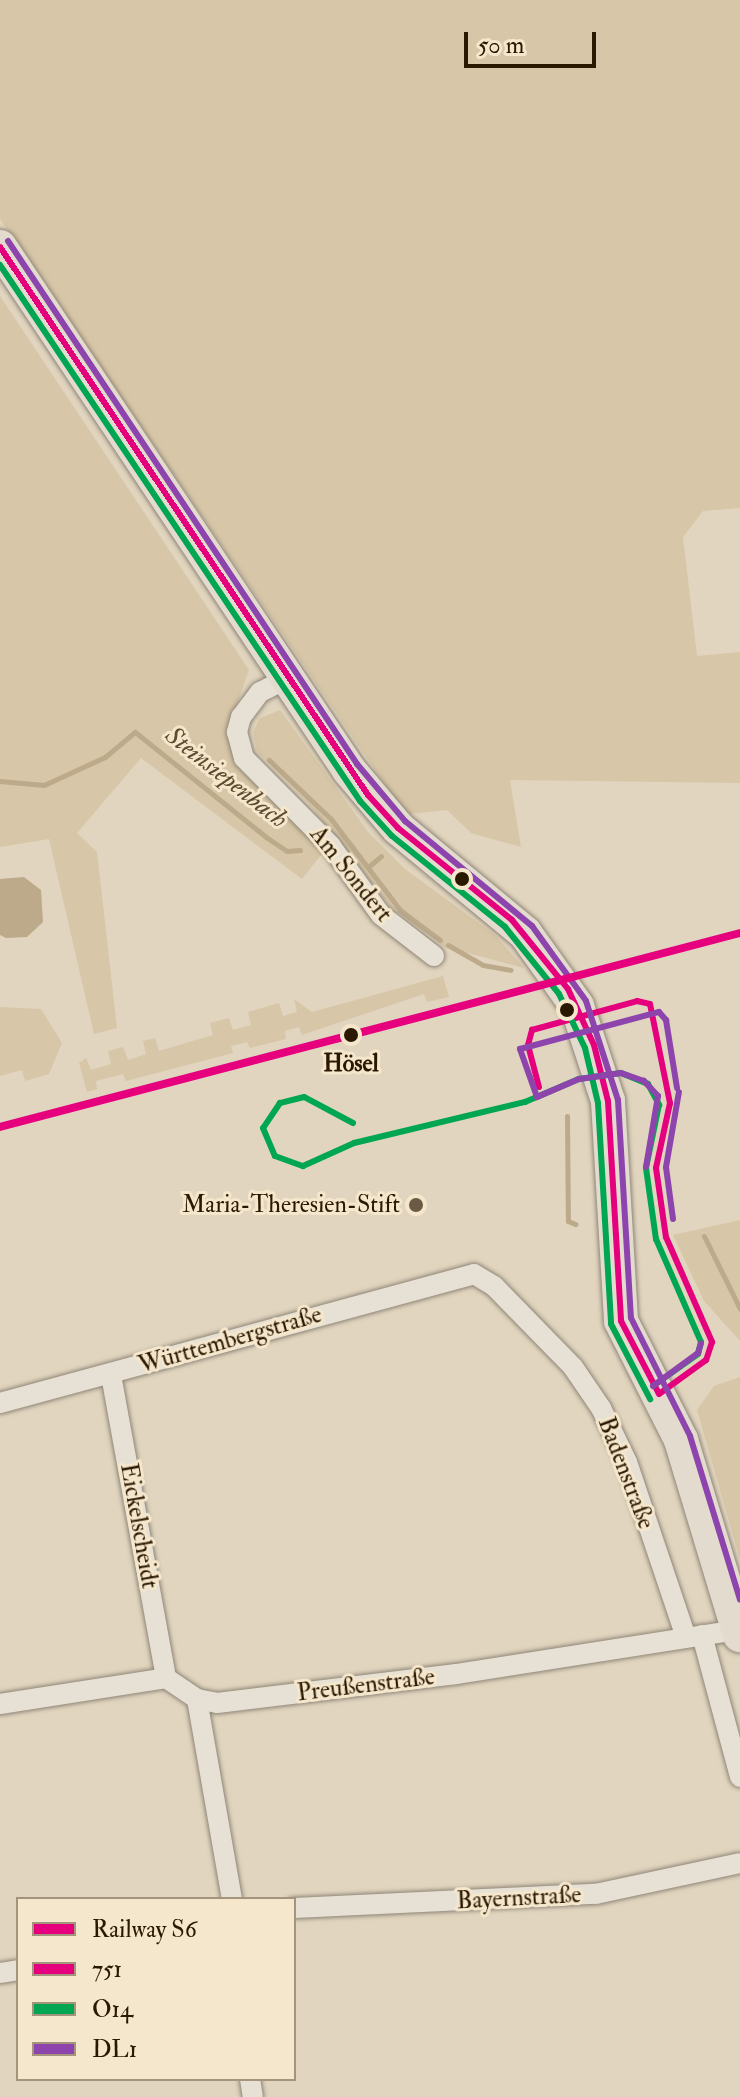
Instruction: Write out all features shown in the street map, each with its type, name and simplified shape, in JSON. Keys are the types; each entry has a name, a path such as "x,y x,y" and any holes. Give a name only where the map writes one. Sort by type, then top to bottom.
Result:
{"main road":[{"path":"0,247 286,679 382,812 512,920 546,958 586,1025 608,1101 621,1321 681,1440 739,1632"}],"street":[{"name":"Am Sondert","path":"286,679 260,692 241,717 238,741 244,758 331,846 381,915 434,956"},
{"name":"Württembergstraße","path":"0,1403 111,1375 459,1274"},
{"name":"Badenstraße","path":"459,1274 494,1286 573,1367 601,1408 627,1462 694,1636 740,1777"},
{"name":"Eickelscheidt","path":"111,1375 166,1678"},
{"name":"Preußenstraße","path":"197,1699 217,1703 456,1674 694,1636 739,1632"},
{"path":"0,1704 166,1678 197,1699 232,1897"},
{"name":"Bayernstraße","path":"296,1908 596,1894 740,1863"}],"shaded area":[{"path":"0,0 740,0 740,508 703,511 683,537 697,656 740,652 740,783 510,780 521,847 471,833 447,810 410,814 395,799 0,219"},
{"path":"0,296 249,670 228,730 238,766 325,850 302,879 141,758 77,833 97,852 117,1028 94,1034 49,839 0,847"},
{"path":"280,710 368,832 405,869 495,935 524,968 445,947 392,909 310,805 257,751 253,732 260,718"},
{"path":"24,877 41,890 43,922 27,937 6,938 0,935 0,879"},
{"path":"443,976 449,997 427,1002 424,994 302,1035 299,1027 285,1031 286,1039 250,1048 247,1042 231,1046 233,1053 126,1081 123,1074 96,1081 97,1089 87,1092 79,1063 86,1058 91,1070 111,1064 108,1051 123,1047 128,1060 146,1054 143,1041 155,1038 159,1051 213,1035 210,1023 229,1018 233,1030 251,1025 248,1012 279,1003 283,1016 297,1012 294,999 312,1012"},
{"path":"0,1007 41,1009 62,1043 49,1074 25,1081 22,1070 0,1076"},
{"path":"740,1220 740,1341 704,1301 673,1235"},
{"path":"740,1377 740,1559 697,1410 714,1386"}],"waterway":[{"name":"Steinsiepenbach","path":"0,781 44,785 105,757 135,732 266,837 287,851 300,850"},
{"path":"269,760 331,819 400,910 440,940"},
{"path":"368,867 381,856"},
{"path":"448,945 483,965 511,970"},
{"path":"567,1116 568,1221 575,1224"},
{"name":"Steinsiepenbach","path":"704,1236 740,1309"}],"rail line":[{"name":"S6","path":"0,1127 740,933"}],"transit line":[{"name":"DL1","path":"8,241 357,764 405,821 532,926 586,1001 618,1100 631,1318 690,1436 740,1600"},
{"name":"751","path":"0,247 368,795 398,828 512,920 568,989 594,1045 608,1101 621,1321 659,1394"},
{"name":"O14","path":"0,265 360,801 392,836 505,927 559,994 585,1048 598,1103 611,1324 650,1399"},
{"name":"751","path":"539,1087 528,1045 532,1030 637,1001 650,1004 670,1103 656,1168 666,1237 712,1342 706,1360 659,1394"},
{"name":"DL1","path":"646,1167 658,1096 644,1081 621,1073 579,1079 537,1097 520,1049 659,1012 666,1020 677,1088"},
{"name":"O14","path":"353,1123 304,1097 280,1103 263,1128 275,1156 303,1166 354,1143 525,1102 579,1079 621,1073 648,1084 659,1105 646,1168 656,1239 701,1342 698,1354 653,1386"},
{"name":"DL1","path":"673,1219 666,1167 679,1092"},
{"name":"DL1","path":"653,1386 698,1353 701,1343"}],"place":[{"name":"Hösel","path":"351,1035"},
{"name":"Maria-Theresien-Stift","path":"416,1205"}]}
